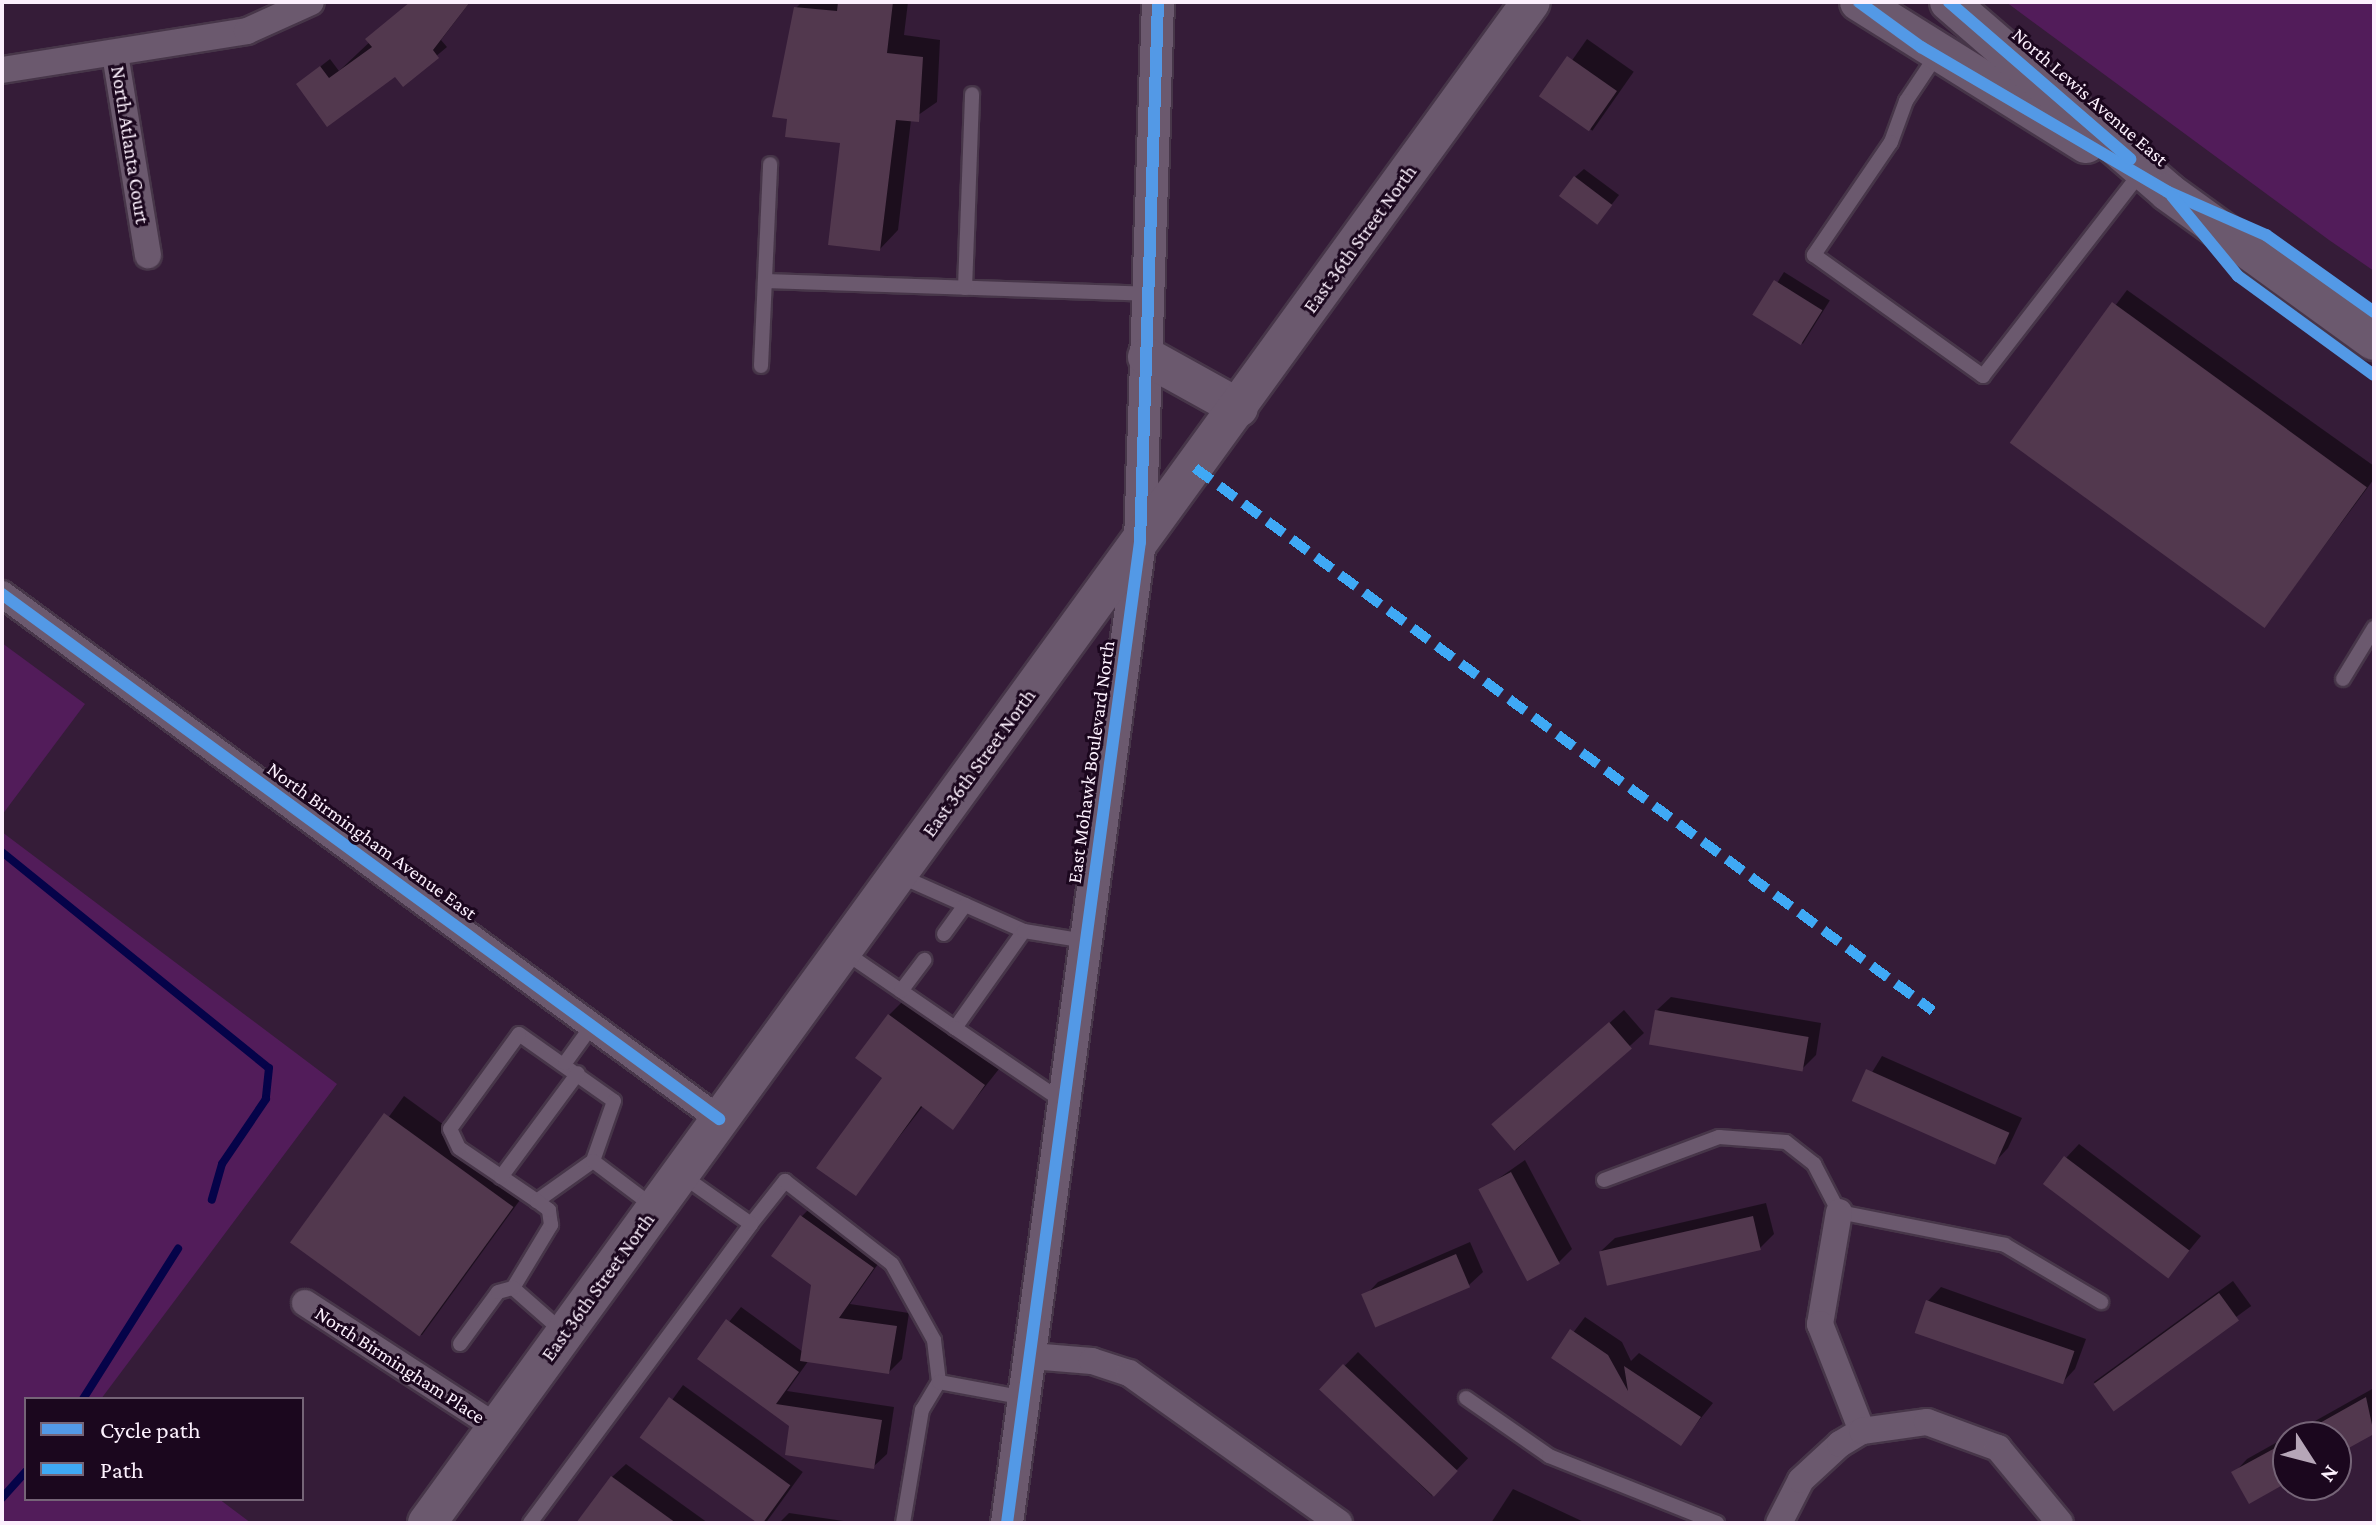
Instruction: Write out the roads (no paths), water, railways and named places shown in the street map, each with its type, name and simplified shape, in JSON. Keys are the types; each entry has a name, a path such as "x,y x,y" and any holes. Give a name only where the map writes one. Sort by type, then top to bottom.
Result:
{"main road":[{"name":"East 36th Street North","path":"427,1523 1531,2"},
{"name":"North Lewis Avenue East","path":"1859,2 1936,56 2154,183 2374,341"},
{"name":"North Lewis Avenue East","path":"1949,2 2154,183"},
{"path":"1147,357 1239,408"}],"street":[{"path":"115,54 247,31 311,2"},
{"name":"East Mohawk Boulevard North","path":"1007,1523 1140,542 1158,2"},
{"name":"North Atlanta Court","path":"2,70 115,54 148,255"},
{"name":"North Birmingham Avenue East","path":"2,594 719,1119"},
{"path":"1839,1212 1820,1324 1862,1431"},
{"name":"North Birmingham Place","path":"305,1303 496,1427"},
{"path":"1031,1356 1092,1361 1129,1373 1339,1523"},
{"path":"1779,1523 1817,1461 1862,1431 1927,1422 1976,1434 2022,1471 2060,1523"}],"lane":[{"path":"1936,56 1906,101 1891,142 1814,255 1983,376 2154,183"},
{"path":"965,288 972,94"},
{"path":"761,366 770,164"},
{"path":"765,281 1148,294"},
{"path":"2343,679 2374,628"},
{"path":"897,875 1024,931 1086,941"},
{"path":"944,934 965,905"},
{"path":"955,1028 1024,931"},
{"path":"842,950 1064,1102"},
{"path":"901,991 924,960"},
{"path":"565,1063 591,1027"},
{"path":"460,1344 498,1292 513,1288 551,1225 549,1210 459,1148 453,1120 519,1034 565,1063 614,1101 593,1161 537,1201"},
{"path":"501,1177 578,1073"},
{"path":"1604,1180 1719,1137 1786,1142 1814,1164 1839,1212 2005,1245 2101,1302"},
{"path":"593,1161 655,1208"},
{"path":"680,1174 751,1224"},
{"path":"530,1523 785,1181 892,1264 934,1340 939,1382 922,1410 903,1523"},
{"path":"513,1288 564,1333"},
{"path":"939,1382 1026,1398"},
{"path":"1466,1398 1561,1462 1717,1523"}],"waterway":[{"path":"2,852 269,1068 266,1099 222,1164 212,1200"},
{"path":"84,1397 178,1249"},
{"path":"2,1498 24,1473"}]}
